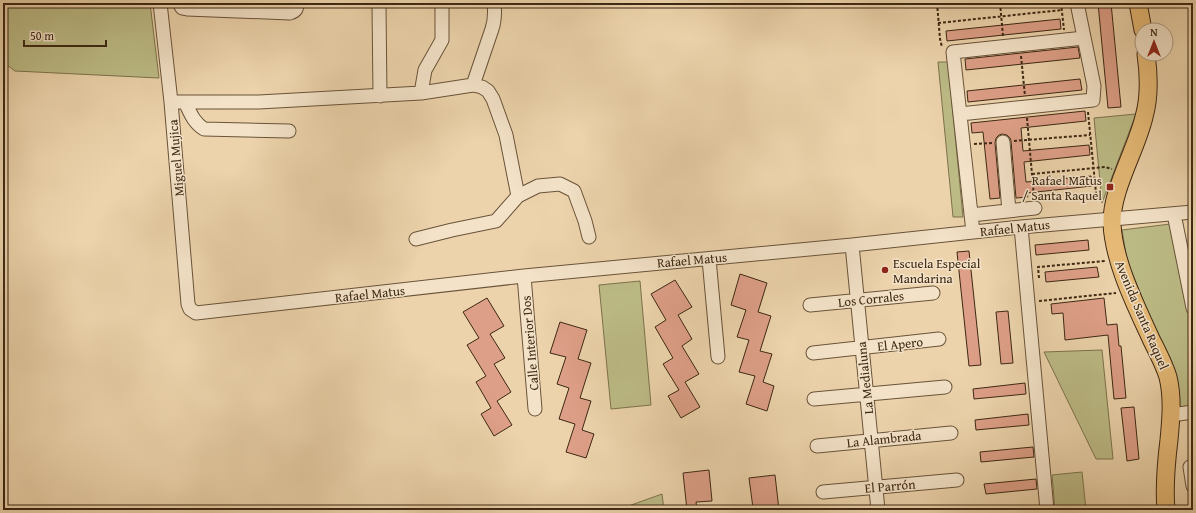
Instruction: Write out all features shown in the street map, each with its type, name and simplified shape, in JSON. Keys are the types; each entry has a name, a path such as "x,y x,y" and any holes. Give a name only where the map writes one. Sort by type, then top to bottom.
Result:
{"main road":[{"path":"1138,3 1142,22"},
{"name":"Avenida Santa Raquel","path":"1147,62 1149,88 1146,109 1114,203 1112,219 1118,260 1168,377 1171,397 1171,415 1165,478 1166,510"}],"street":[{"name":"Miguel Mujica","path":"160,3 171,102 188,304 192,311"},
{"path":"179,3 182,8 187,9 290,13 294,12 297,7 297,3"},
{"path":"421,93 425,70 442,40 442,3"},
{"path":"473,85 495,19 494,3"},
{"path":"960,114 1093,100 1094,86 1077,3"},
{"path":"379,6 380,96"},
{"path":"973,232 953,52 1084,38"},
{"path":"171,102 259,102 421,93 473,85 482,87 488,91 494,99 506,135 518,196"},
{"path":"185,102 193,120 198,126 204,129 289,131"},
{"path":"1003,142 1009,211"},
{"path":"416,239 496,221 518,196 538,186 560,184 574,191 589,237"},
{"path":"971,215 1035,208"},
{"name":"Rafael Matus","path":"192,311 199,313 524,276 710,259 1021,227 1193,212"},
{"path":"1174,214 1192,300"},
{"path":"1021,227 1034,302 1048,510"},
{"name":"La Medialuna","path":"852,245 878,510"},
{"path":"710,259 718,357"},
{"name":"Calle Interior Dos","path":"524,276 535,409"},
{"name":"Los Corrales","path":"810,305 933,293"},
{"name":"El Apero","path":"813,353 939,340"},
{"path":"814,400 945,387"},
{"path":"1171,415 1193,412"},
{"name":"La Alambrada","path":"818,446 951,433"},
{"path":"1190,466 1193,486"},
{"name":"El Parrón","path":"823,492 957,480"}],"path":[{"path":"937,3 940,39 944,50 953,52"},
{"path":"1000,3 1004,47"},
{"path":"1061,3 1066,40"},
{"path":"938,23 1062,10"},
{"path":"1020,45 1035,208"},
{"path":"1087,101 1096,193"},
{"path":"963,145 1090,135"},
{"path":"1032,174 1105,167 1125,172"},
{"path":"1039,281 1038,267 1101,261"},
{"path":"1034,302 1039,294"},
{"path":"1034,302 1109,294"}],"shaded area":[{"path":"3,3 150,3 159,78 15,71 3,62"},
{"path":"938,62 948,62 963,217 953,217"},
{"path":"1136,114 1102,203 1094,118"},
{"path":"1170,224 1193,335 1193,409 1179,411 1171,369 1127,260 1122,230"},
{"path":"640,281 651,405 611,409 599,285"},
{"path":"1102,350 1113,459 1096,459 1044,352"},
{"path":"1082,472 1086,510 1055,510 1052,475"},
{"path":"662,494 664,510 620,509"}],"building":[{"path":"1098,3 1111,3 1121,107 1108,108"},
{"path":"1060,19 1061,29 947,41 946,31"},
{"path":"1078,47 1080,58 966,70 965,59"},
{"path":"1080,79 1082,90 968,102 967,91"},
{"path":"1085,111 1086,121 1021,128 1023,151 1089,145 1090,155 1024,162 1026,182 1091,176 1092,186 1027,193 1028,197 1016,198 1011,141 1007,135 1002,134 996,138 995,143 1000,198 990,199 983,132 972,133 971,123"},
{"path":"1088,240 1089,250 1036,255 1035,245"},
{"path":"969,251 981,365 969,366 957,252"},
{"path":"1097,267 1099,277 1046,282 1045,272"},
{"path":"740,274 767,283 758,312 771,316 760,351 772,354 763,382 774,386 767,411 746,404 755,376 739,372 749,340 737,337 746,310 731,305"},
{"path":"675,280 692,307 678,315 692,339 682,346 699,374 685,382 700,407 681,418 668,396 679,390 663,364 673,358 655,327 666,320 651,294"},
{"path":"487,298 504,326 490,334 505,358 494,364 511,392 497,401 512,425 494,436 481,414 491,408 476,382 486,376 467,345 479,338 463,312"},
{"path":"1104,298 1107,325 1117,324 1119,346 1121,346 1126,398 1114,399 1108,335 1065,340 1063,313 1052,314 1051,304"},
{"path":"1008,311 1013,363 1001,364 996,312"},
{"path":"560,322 587,330 578,359 591,363 580,398 591,401 582,430 594,434 586,458 566,452 575,424 559,419 569,388 557,384 566,357 550,353"},
{"path":"1025,383 1026,394 974,399 973,389"},
{"path":"1134,407 1139,459 1127,461 1121,408"},
{"path":"1028,414 1029,425 976,430 975,420"},
{"path":"1033,447 1034,457 981,462 980,452"},
{"path":"709,470 712,501 696,502 697,510 687,510 683,473"},
{"path":"775,475 779,510 769,510 769,506 753,508 749,478"},
{"path":"1036,479 1037,489 986,494 984,484"}],"place":[{"name":"Rafael Matus / Santa Raquel","path":"1110,187"},
{"name":"Escuela Especial Mandarina","path":"885,270"}]}
